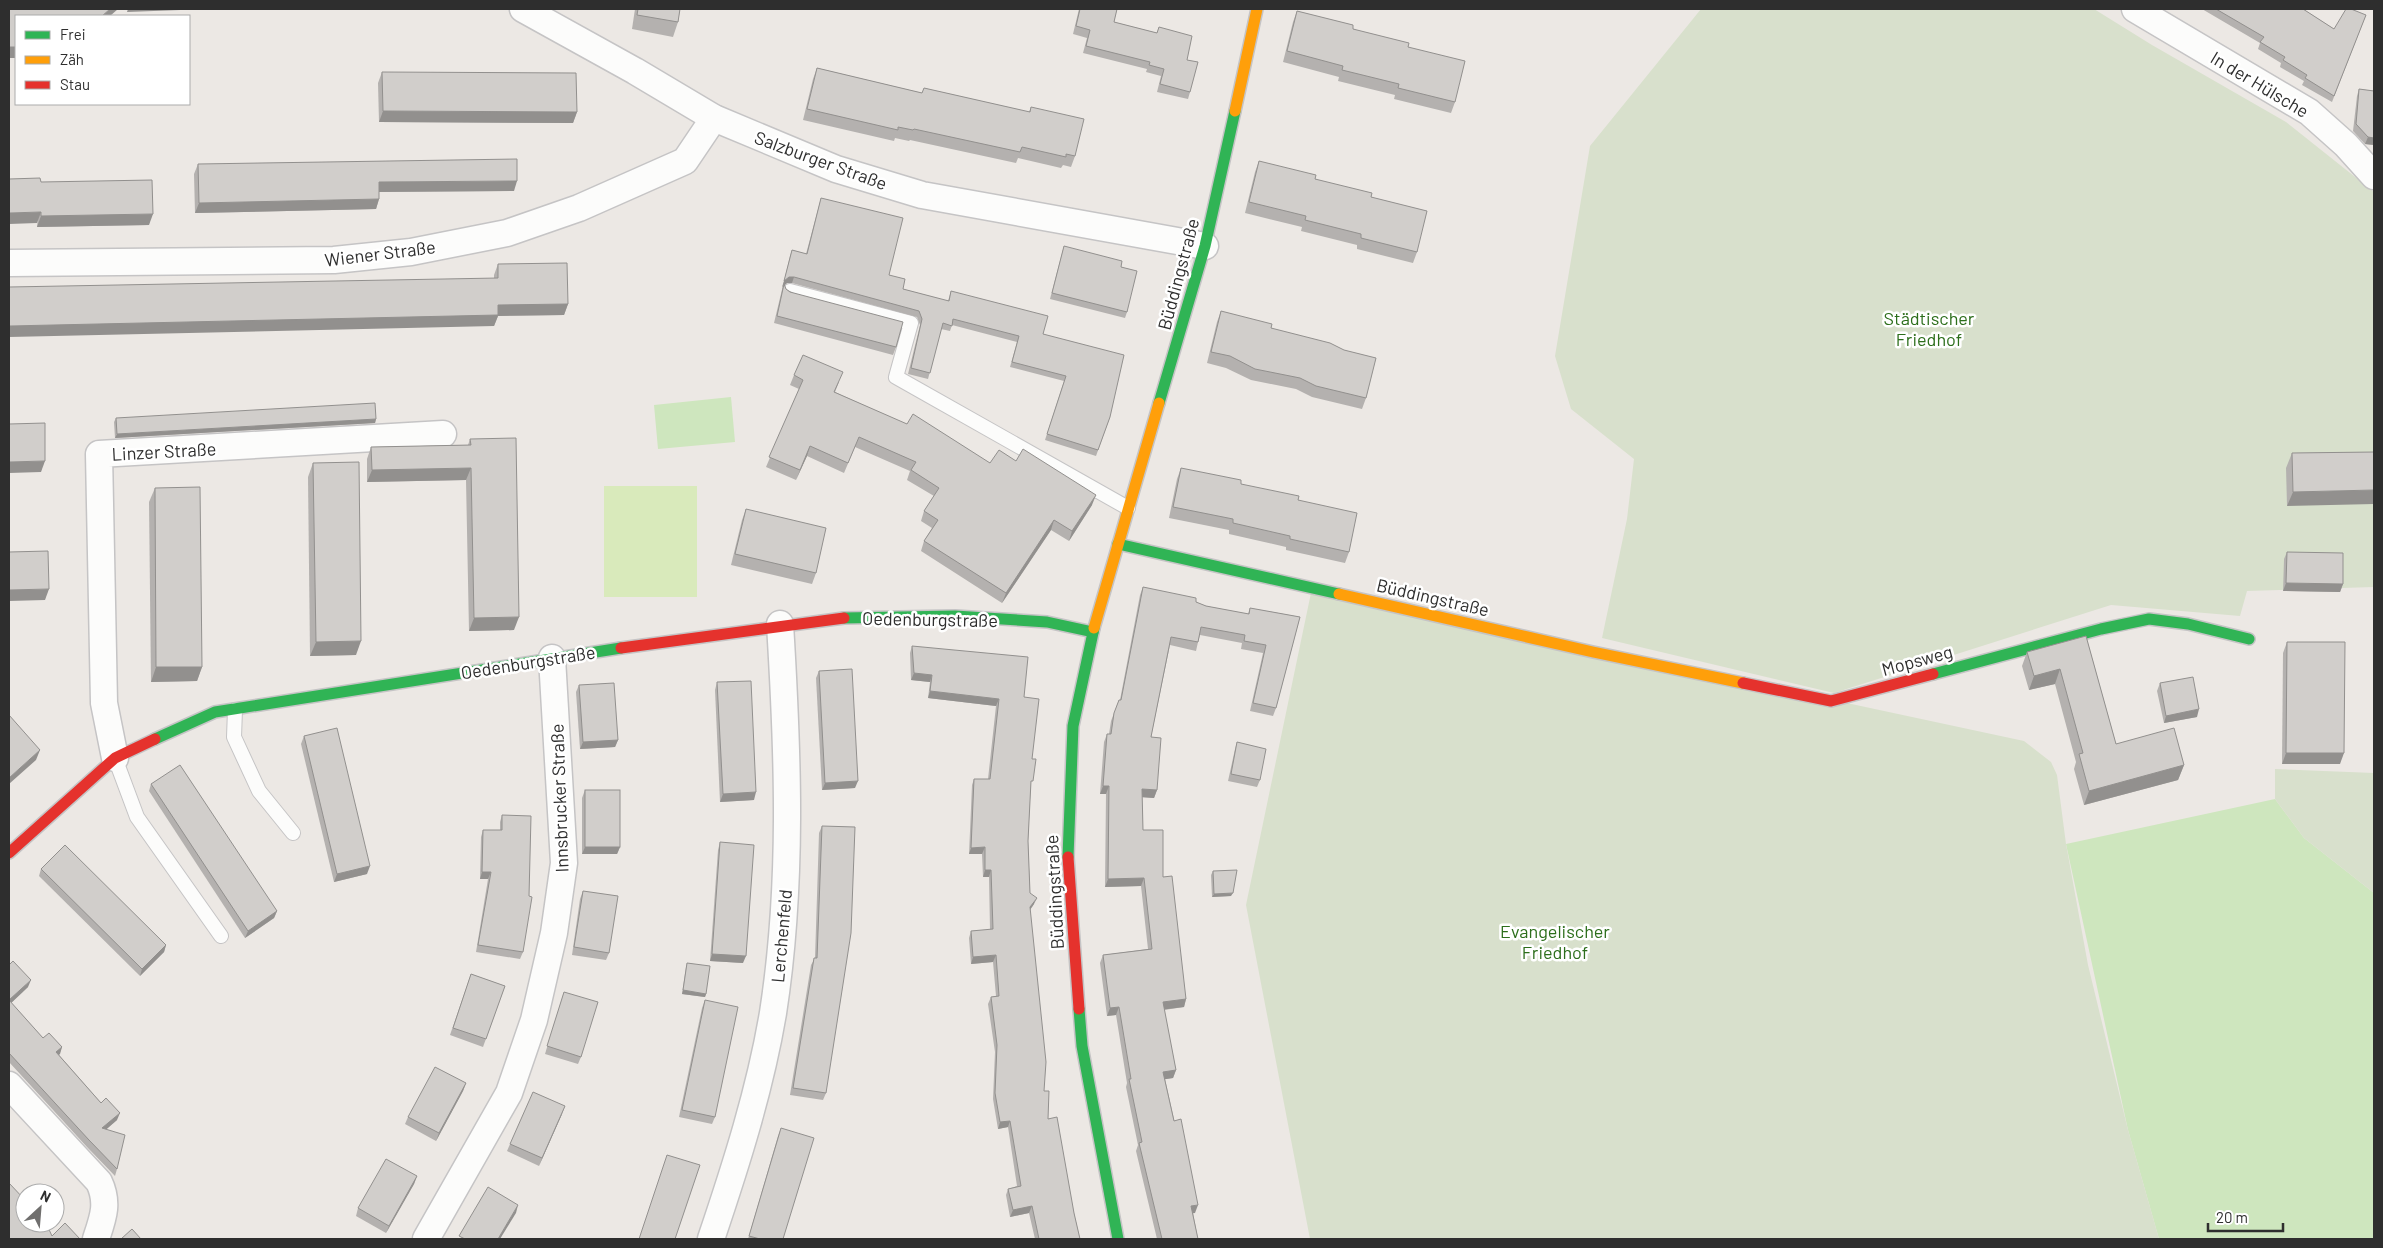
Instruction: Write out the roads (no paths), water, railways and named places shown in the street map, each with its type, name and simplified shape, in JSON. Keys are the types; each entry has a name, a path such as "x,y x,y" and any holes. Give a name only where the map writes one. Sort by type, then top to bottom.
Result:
{"street":[{"name":"Salzburger Straße","path":"523,9 635,71 714,118 836,169 922,195 1205,246"},
{"name":"Büddingstraße","path":"1118,1239 1082,1046 1067,845 1073,726 1093,632 1205,246 1257,9"},
{"name":"In der Hülsche","path":"2135,9 2309,112 2346,145 2374,176"},
{"name":"Wiener Straße","path":"9,263 334,260 411,252 507,233 579,208 685,161 714,118"},
{"name":"Linzer Straße","path":"115,758 104,703 99,454 443,434"},
{"name":"Büddingstraße","path":"1118,544 1593,652"},
{"name":"Oedenburgstraße","path":"9,854 115,758 188,723 216,712 552,658 830,618 955,616 1047,622 1093,632"},
{"name":"Mopsweg","path":"1593,652 1831,701 2101,629 2149,619 2188,624 2249,639"},
{"name":"Lerchenfeld","path":"711,1239 737,1162 759,1079 773,1014 782,935 788,849 788,755 780,624"},
{"name":"Innsbrucker Straße","path":"426,1239 508,1093 534,1020 552,942 564,863 552,658"},
{"path":"9,1086 99,1182 106,1196 103,1219 96,1239"}],"lane":[{"path":"790,291 910,323 896,377 1128,508"},
{"path":"235,710 234,737 259,791 293,833"},
{"path":"115,758 136,817 222,936"}],"park label":[{"name":"Städtischer Friedhof","path":"1929,328"},
{"name":"Evangelischer Friedhof","path":"1555,941"}]}
